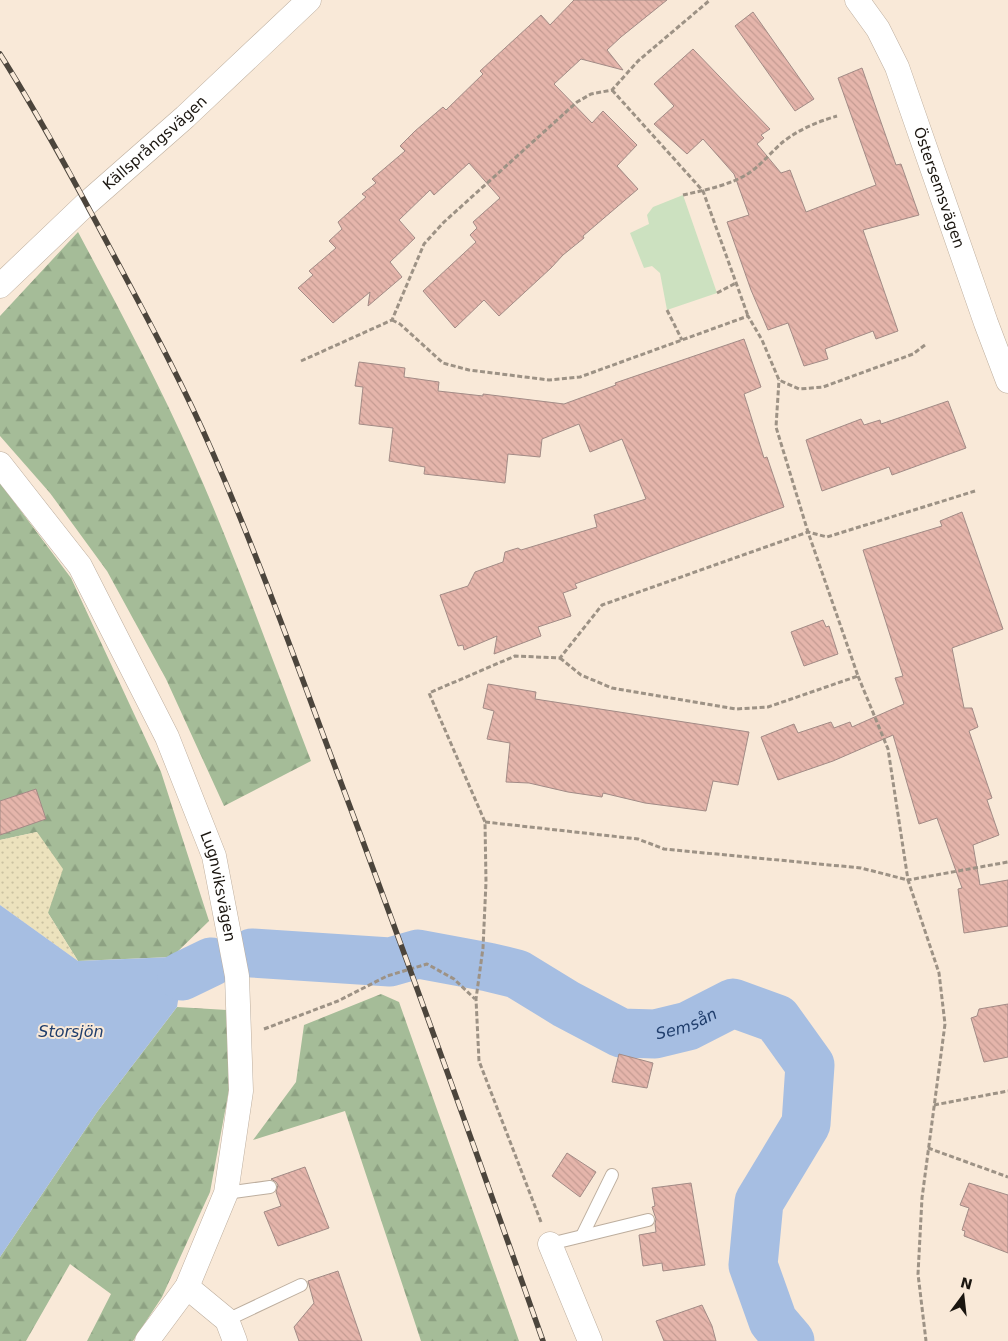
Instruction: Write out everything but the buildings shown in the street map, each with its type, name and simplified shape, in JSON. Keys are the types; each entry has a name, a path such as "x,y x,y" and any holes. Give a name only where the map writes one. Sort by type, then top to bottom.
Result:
{"street":[{"name":"Källsprångsvägen","path":"0,286 86,204 185,117 309,0"},
{"name":"Östersemsvägen","path":"857,0 878,29 897,67 982,314 1008,381"},
{"name":"Lugnviksvägen","path":"0,464 80,566 168,737 214,856 237,976 241,1091 226,1194 186,1287 147,1341"},
{"path":"550,1244 590,1341"},
{"path":"186,1287 231,1330"}],"lane":[{"path":"582,1236 612,1175"},
{"path":"226,1194 270,1187"},
{"path":"550,1244 648,1220"},
{"path":"231,1330 301,1285"}],"path":[{"path":"302,361 392,320 424,244 444,222 577,102 591,94 612,90 638,61 710,0"},
{"path":"612,90 703,191 748,316 762,340 779,380 776,427 808,532 858,676 888,749 908,880 939,973 945,1024 922,1198 918,1274 926,1341"},
{"path":"683,195 703,191 737,179 750,172 784,141 806,126 836,116"},
{"path":"717,293 736,283"},
{"path":"668,310 682,340"},
{"path":"392,320 400,324 443,363 469,370 549,380 580,377 748,316"},
{"path":"779,380 799,389 823,387 913,354 925,345"},
{"path":"560,658 602,605 808,532 827,537 975,491"},
{"path":"550,1244 479,1061 476,999 482,948 486,882 484,822 429,693 515,656 560,658 581,675 612,688 736,709 768,707 858,676"},
{"path":"484,822 638,839 664,850 861,868 908,880 1008,862"},
{"path":"239,1039 338,1001 387,976 427,964 454,979 476,999"},
{"path":"934,1105 1008,1091"},
{"path":"928,1148 1008,1177"}],"green space":[{"path":"683,195 717,293 667,310 660,273 652,266 644,268 630,233 649,224 647,215 653,207"},
{"path":"78,232 152,372 192,458 239,570 311,761 224,806 166,679 107,571 50,493 0,436 0,316"},
{"path":"0,483 71,578 161,772 209,921 172,957 78,961 48,913 37,832 0,840"},
{"path":"381,994 399,1002 519,1341 421,1341 345,1111 253,1140 296,1082 304,1025"},
{"path":"177,1007 227,1010 231,1079 210,1192 162,1297 133,1341 87,1341 111,1294 70,1264 26,1341 0,1341 0,1257 97,1112"}],"sand":[{"path":"37,832 63,869 48,913 78,961 0,905 0,840"}],"water":[{"name":"Storsjön","path":"0,905 78,961 172,957 182,976 177,1007 97,1112 0,1257"}],"waterway":[{"name":"Semsån","path":"252,953 390,962 418,954 488,967 517,974 566,1004 621,1033 655,1034 688,1026 733,1003 777,1019 810,1065 806,1124 759,1202 753,1265 773,1321 790,1341"},
{"name":"Semsån","path":"182,976 211,962"}],"railway":[{"path":"0,54 85,200 150,324 188,400 229,491 277,611 390,914 543,1341"}]}
